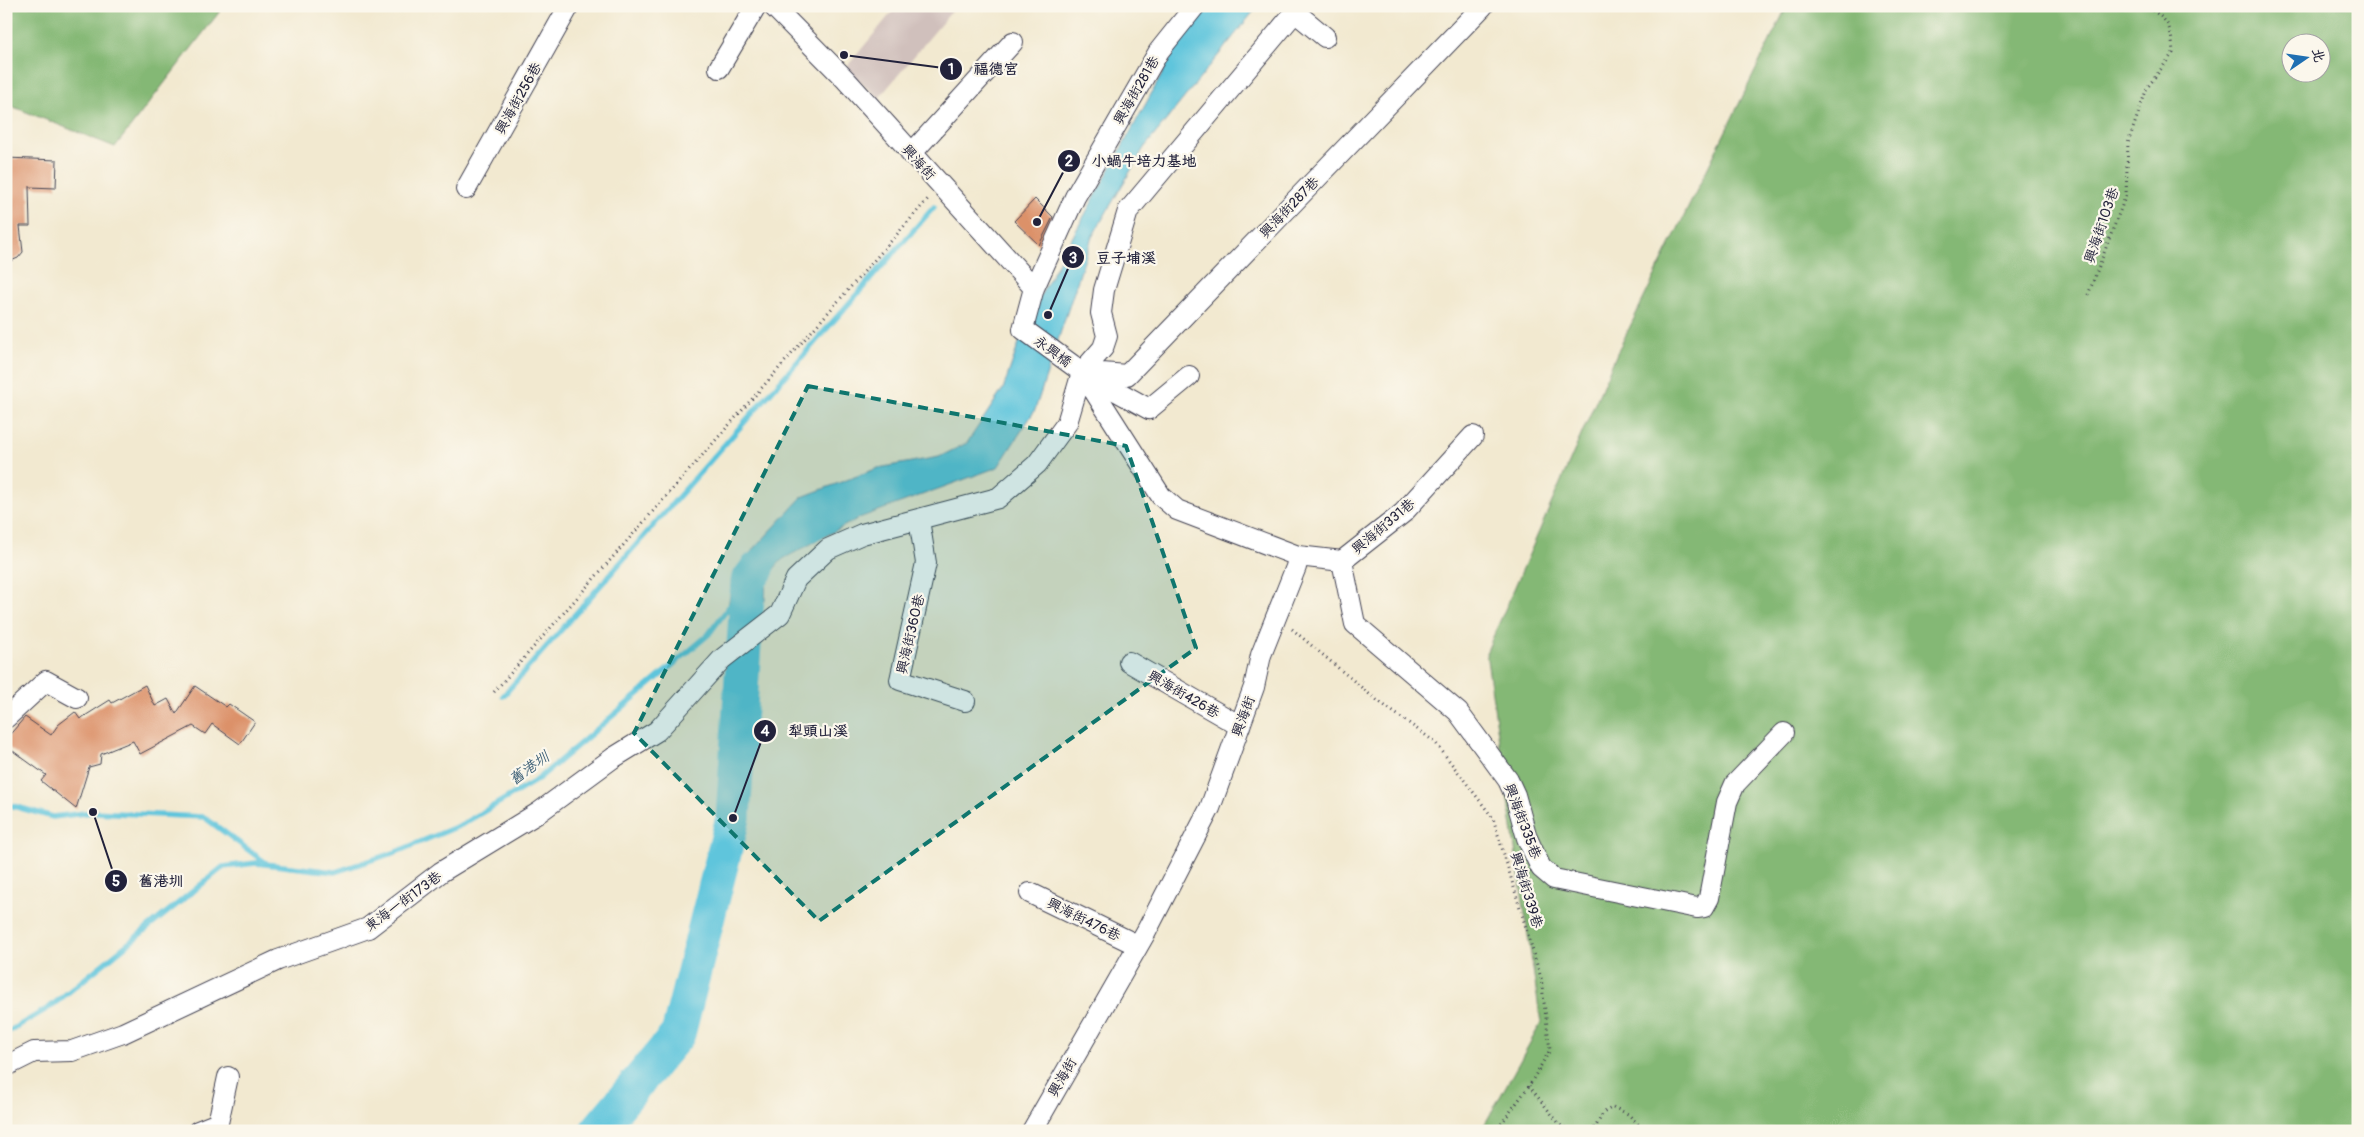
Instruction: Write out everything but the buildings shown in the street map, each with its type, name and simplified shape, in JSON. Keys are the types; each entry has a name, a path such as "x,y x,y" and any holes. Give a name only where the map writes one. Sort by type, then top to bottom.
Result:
{"street":[{"name":"興海街256巷","path":"466,189 569,6"},
{"path":"719,68 756,6"},
{"name":"興海街","path":"773,6 846,80 1034,288"},
{"name":"興海街281巷","path":"1034,288 1075,197 1159,50 1195,6"},
{"name":"興海街287巷","path":"1082,372 1127,375 1484,6"},
{"path":"919,520 998,498 1037,464 1067,423 1082,372 1103,348 1107,336 1101,313 1104,290 1128,211 1295,12 1325,37"},
{"path":"911,154 1013,42"},
{"name":"永興橋","path":"1034,288 1023,329 1082,372"},
{"path":"1082,372 1149,409 1189,376"},
{"path":"1082,372 1160,496 1177,510 1298,556"},
{"name":"興海街331巷","path":"1298,556 1342,561 1403,513 1473,436"},
{"name":"東海一街173巷","path":"6,1066 34,1052 72,1051 123,1033 278,960 368,928 442,872 538,813 612,758 657,732 722,658 780,614 796,579 828,549 862,534 919,520"},
{"name":"興海街360巷","path":"919,520 926,563 900,680 965,701"},
{"name":"興海街","path":"1032,1131 1137,945 1210,808 1254,688 1260,655 1296,567 1298,556"},
{"name":"興海街335巷","path":"1342,561 1355,624 1458,712 1508,780 1515,795 1526,838 1541,868 1554,880 1697,908 1704,907 1709,898 1727,802 1735,784 1784,733"},
{"name":"興海街426巷","path":"1129,662 1240,726"},
{"path":"6,718 46,681 77,698"},
{"name":"興海街476巷","path":"1030,893 1137,945"},
{"path":"198,1131 218,1123 228,1077"}],"path":[{"name":"興海街103巷","path":"2088,294 2126,195 2128,143 2147,88 2174,53 2172,29 2159,14 2145,6"},
{"path":"494,692 940,185"},
{"name":"興海街339巷","path":"1276,616 1374,698 1434,742 1493,818 1541,978 1550,1050 1528,1086 1496,1131"},
{"path":"1528,1086 1561,1126 1569,1130 1595,1128 1603,1112 1613,1107 1631,1115 1645,1131"}],"highlighted area":[{"path":"808,386 1126,446 1196,648 819,921 634,733"}],"shaded area":[{"path":"897,6 956,6 879,98 845,69"}],"green space":[{"path":"6,6 224,6 115,147 6,104"},
{"path":"1787,6 2358,6 2358,1131 1481,1131 1541,1023 1486,653 1617,353"}],"water":[{"path":"1208,6 1258,6 1144,148 1092,237 1035,410 998,467 859,518 783,559 766,577 765,601 739,618 727,612 734,574 751,552 802,497 878,468 939,457 967,443 1003,389 1027,320 1183,36"}],"waterway":[{"path":"503,696 934,207"},
{"path":"597,1131 678,1034 733,818 748,581 757,569"},
{"name":"舊港圳","path":"6,1033 50,1007 223,867 256,863 335,872 396,852 461,825 537,780 708,635 732,603"},
{"name":"舊港圳","path":"6,804 53,817 93,812 204,817 266,863"}],"place":[{"name":"福德宮","path":"844,55"},
{"name":"小蝸牛培力基地","path":"1037,222"},
{"name":"豆子埔溪","path":"1048,315"},
{"name":"舊港圳","path":"93,812"},
{"name":"犁頭山溪","path":"733,818"}]}
